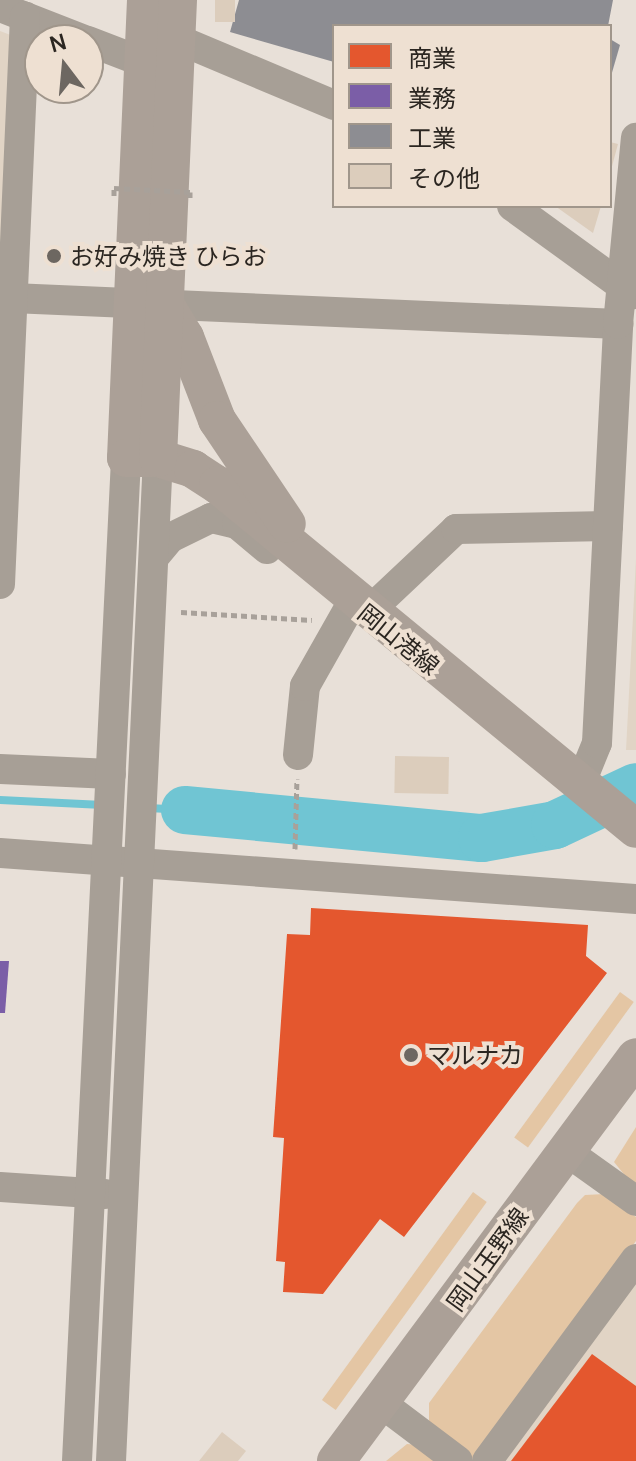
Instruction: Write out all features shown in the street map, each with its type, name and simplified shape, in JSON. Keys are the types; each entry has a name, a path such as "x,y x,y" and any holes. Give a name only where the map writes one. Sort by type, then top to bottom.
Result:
{"main road":[{"path":"142,458 161,33"},
{"path":"149,303 185,337 217,420 345,605"},
{"name":"岡山港線","path":"142,458 193,469 218,485 345,605 630,824"},
{"name":"岡山玉野線","path":"336,1461 636,1057"}],"street":[{"path":"0,584 12,298 13,12 43,24"},
{"path":"104,39 161,33 332,104"},
{"path":"580,785 597,743 618,324 629,291 636,138"},
{"path":"515,208 629,291"},
{"path":"12,298 618,324"},
{"path":"111,1461 155,556 142,458"},
{"path":"77,1461 87,1193 109,795 142,458"},
{"path":"155,556 191,525 224,519 237,524 278,558 345,605"},
{"path":"297,766 305,686 345,605 456,529 608,526"},
{"path":"0,769 109,795"},
{"path":"0,853 636,899"},
{"path":"566,1151 636,1201"},
{"path":"0,1187 123,1195"},
{"path":"487,1461 636,1259"},
{"path":"381,1403 458,1461"}],"path":[{"path":"114,196 114,188 190,192 190,199"},
{"path":"181,612 300,615 345,605"},
{"path":"295,850 297,766"}],"shaded area":[{"path":"0,31 13,36 0,321"},
{"path":"636,559 636,750 626,750"},
{"path":"620,992 634,1002 528,1148 514,1138"},
{"path":"636,1127 636,1189 614,1162"},
{"path":"473,1192 487,1202 336,1410 322,1400"},
{"path":"605,1194 636,1217 636,1241 476,1461 429,1427 429,1403 577,1203 585,1195"},
{"path":"636,1277 636,1461 500,1461"},
{"path":"407,1444 418,1445 440,1461 386,1461"}],"building: 商業":[{"name":"マルナカ","path":"311,908 588,925 586,956 607,973 404,1237 380,1219 323,1294 283,1292 285,1262 276,1261 284,1138 273,1137 287,934 310,935"},
{"path":"592,1354 636,1386 636,1461 511,1461"}],"building: 業務":[{"path":"0,961 9,961 5,1013 0,1013"}],"building: 工業":[{"path":"239,0 613,0 608,24 332,24 332,61 230,32"},
{"path":"612,40 620,45 612,73"}],"building: その他":[{"path":"215,0 235,0 235,22 215,22"},
{"path":"612,142 618,144 612,166"},
{"path":"558,208 600,208 593,233"},
{"path":"395,756 449,757 448,794 394,793"},
{"path":"222,1432 246,1451 238,1461 199,1461"}],"waterway":[{"path":"185,810 482,838 555,825 636,787"},
{"path":"0,800 103,805"},
{"path":"149,808 185,810"}],"place":[{"name":"お好み焼き ひらお","path":"54,256"},
{"name":"マルナカ","path":"411,1055"}]}
